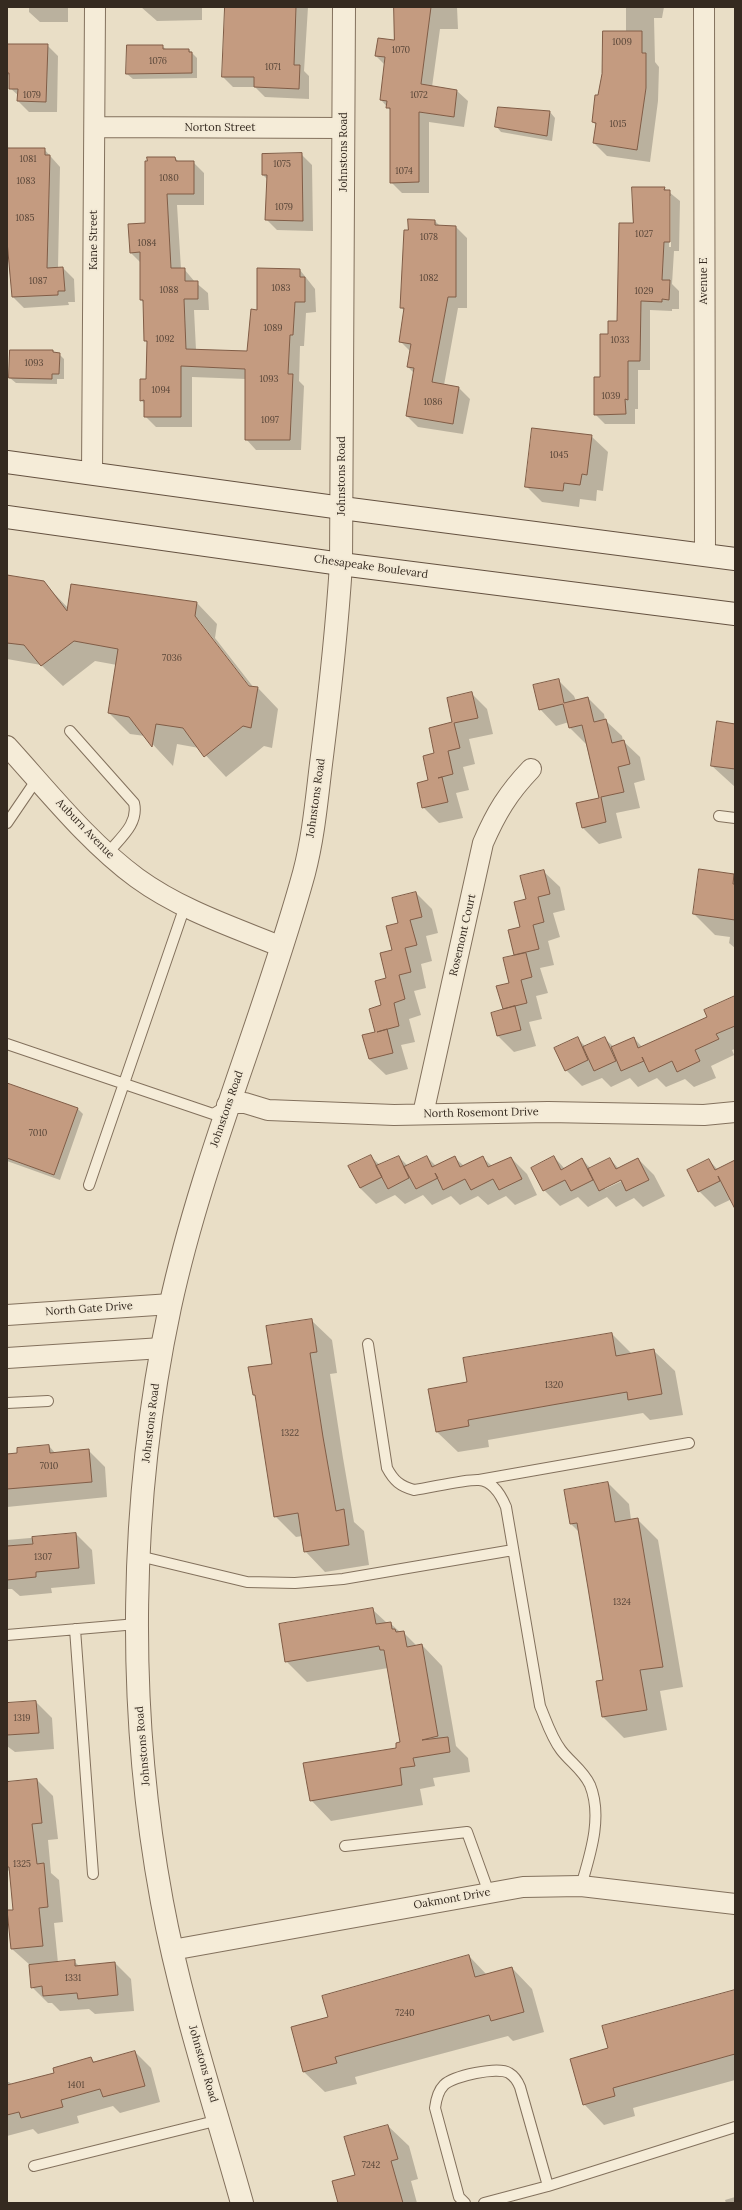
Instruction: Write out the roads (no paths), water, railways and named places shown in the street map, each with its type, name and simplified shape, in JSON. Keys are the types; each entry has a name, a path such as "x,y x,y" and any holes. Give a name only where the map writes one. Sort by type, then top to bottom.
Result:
{"street":[{"name":"Kane Street","path":"92,474 95,7"},
{"name":"Johnstons Road","path":"242,2203 172,1950 162,1901 150,1825 140,1711 137,1624 139,1556 148,1440 162,1348 171,1304 203,1181 227,1105 282,946 305,869 314,822 336,645 341,564 344,7"},
{"name":"Avenue E","path":"704,7 704,555"},
{"name":"Norton Street","path":"95,127 344,128"},
{"path":"7,462 342,508 735,559"},
{"name":"Chesapeake Boulevard","path":"7,517 341,564 735,614"},
{"name":"Auburn Avenue","path":"7,746 107,854 138,878 185,906 282,946"},
{"name":"Rosemont Court","path":"423,1114 483,844 495,816 510,791 531,769"},
{"name":"North Rosemont Drive","path":"227,1105 234,1102 245,1103 268,1110 423,1114 548,1112 704,1115 735,1112"},
{"name":"North Gate Drive","path":"7,1314 171,1304"},
{"path":"7,1358 162,1348"},
{"name":"Oakmont Drive","path":"172,1950 523,1887 581,1886 735,1904"}],"lane":[{"path":"70,731 134,803 137,813 133,822 107,854"},
{"path":"7,823 37,779"},
{"path":"719,816 735,818"},
{"path":"88,1185 185,906"},
{"path":"7,1044 214,1114 227,1105"},
{"path":"368,1344 387,1468 394,1480 404,1487 414,1490 479,1480 689,1443"},
{"path":"7,1403 48,1401"},
{"path":"479,1480 491,1485 501,1494 506,1506 540,1706 552,1734 561,1750 579,1768 590,1786 595,1817 594,1838 581,1886"},
{"path":"139,1556 247,1582 295,1583 344,1579 513,1550"},
{"path":"7,1636 137,1624"},
{"path":"76,1629 93,1874"},
{"path":"345,1846 467,1832 489,1893"},
{"path":"465,2203 459,2197 435,2108 437,2096 444,2085 454,2079 490,2071 498,2070 509,2072 517,2080 548,2186"},
{"path":"34,2166 219,2120"},
{"path":"484,2203 548,2186 735,2127"}]}
